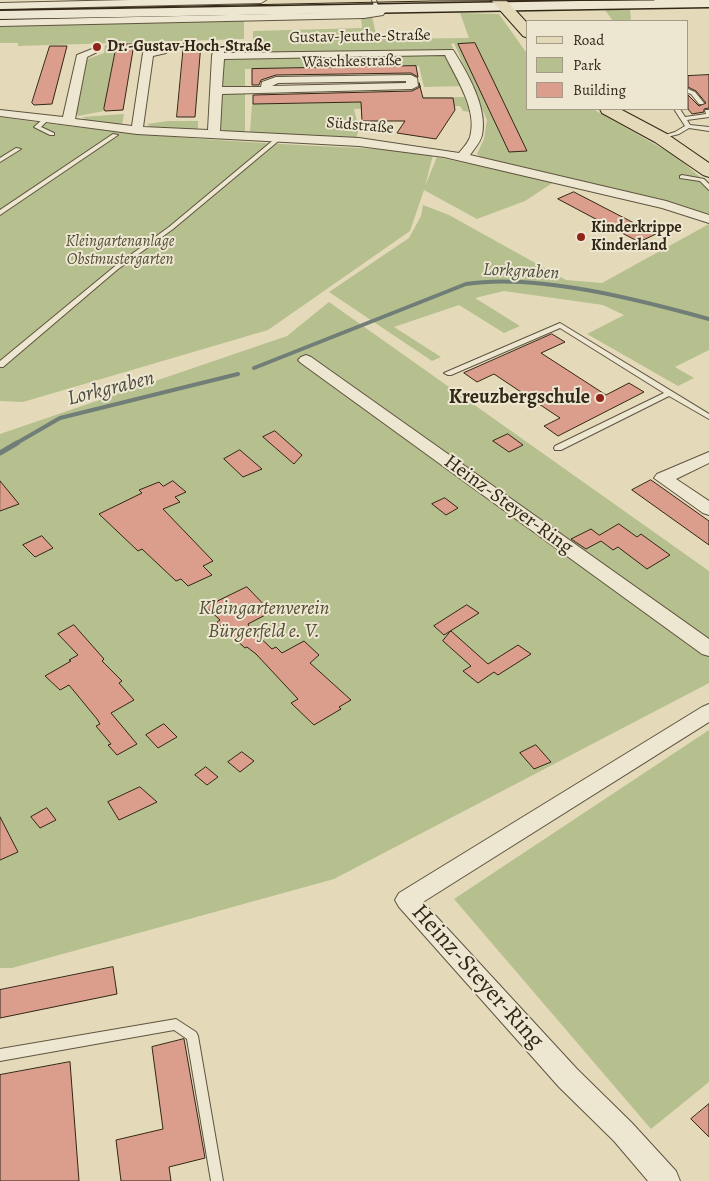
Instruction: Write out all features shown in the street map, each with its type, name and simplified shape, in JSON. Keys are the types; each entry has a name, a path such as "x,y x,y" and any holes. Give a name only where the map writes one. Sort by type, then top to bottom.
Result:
{"main road":[{"path":"511,4 535,20"},
{"path":"511,4 526,30"},
{"path":"611,110 677,129 709,171"},
{"path":"634,110 677,129 709,155"}],"street":[{"path":"0,15 261,0"},
{"path":"0,6 709,3"},
{"path":"0,23 364,16 379,13 378,5"},
{"path":"137,130 148,53 162,51"},
{"path":"68,123 82,55 92,52"},
{"name":"Gustav-Jeuthe-Straße","path":"216,91 218,52 449,52 466,86 477,119 476,136 463,156"},
{"name":"Wäschkestraße","path":"216,91 267,90 412,86 411,78 276,80 266,84 267,90"},
{"path":"214,135 216,91"},
{"name":"Südstraße","path":"0,113 68,123 137,130 359,142 463,156 666,205 709,219"},
{"name":"Heinz-Steyer-Ring","path":"306,360 709,649"},
{"path":"709,457 663,478 709,509"},
{"name":"Heinz-Steyer-Ring","path":"666,1181 623,1132 568,1078 408,900 709,712"}],"lane":[{"path":"689,91 693,92 702,103"},
{"path":"677,110 677,129"},
{"path":"677,129 708,115 707,111"},
{"path":"45,120 37,127 52,134"},
{"path":"677,129 709,129"},
{"path":"0,213 115,135"},
{"path":"0,365 116,268 171,228 280,138"},
{"path":"0,160 18,149"},
{"path":"682,177 702,180 709,188"},
{"path":"448,374 560,325 709,417"},
{"path":"558,448 669,393"},
{"path":"0,1055 176,1024 192,1036 217,1181"}],"green space":[{"path":"630,9 631,20 612,20 605,10"},
{"path":"460,13 499,14 526,52 526,110 595,110 677,157 709,185 709,217 655,200 481,157 477,154 484,139 487,120 454,43 451,44 453,48 449,52 466,86 424,87 419,66 245,69 245,136 214,135 217,56 253,55 253,31 362,28 361,17 372,16 377,39 469,38"},
{"path":"244,21 244,39 18,46 18,43 0,43 0,26"},
{"path":"105,45 116,45 104,111 78,116 76,112 85,60 104,53"},
{"path":"423,97 464,97 471,112 463,111 460,106 354,109 359,129 356,138 250,132 252,104 423,101"},
{"path":"124,114 122,125 88,121 82,117"},
{"name":"Kleingartenanlage Obstmustergarten","path":"0,117 99,130 165,136 370,149 433,155 425,186 437,157 554,182 525,201 477,219 424,190 410,231 268,330 23,402 0,401"},
{"path":"168,121 198,121 198,130 153,128 147,124"},
{"path":"423,205 449,215 566,280 602,283 709,224 709,350 675,367 694,378 678,386 587,334 624,315 603,305 504,291 475,298 520,326 504,333 459,305 394,327 441,357 432,361 329,292 409,238 421,216"},
{"name":"Kleingartenverein Bürgerfeld e. V.","path":"329,302 709,571 709,683 334,879 12,968 0,968 0,434 287,336"},
{"path":"709,730 709,1082 651,1129 454,899"}],"building":[{"path":"184,43 201,43 195,117 177,117"},
{"path":"475,43 527,151 509,152 458,44"},
{"path":"117,44 134,44 123,110 105,111 104,109"},
{"path":"50,46 67,46 52,104 34,105 32,103"},
{"path":"416,66 418,77 411,73 276,75 261,80 259,85 252,85 252,69"},
{"path":"709,75 709,108 704,109 704,112 692,114 689,110 689,96 699,106 706,103 696,91 689,88 689,76"},
{"path":"419,83 423,98 453,98 455,110 436,139 397,133 405,121 362,121 361,102 253,104 253,95 412,91 420,87"},
{"path":"574,192 656,234 639,242 558,199"},
{"name":"Kreuzbergschule","path":"552,334 565,342 541,353 606,395 629,383 644,392 558,436 544,426 560,418 494,374 477,382 464,373"},
{"path":"275,431 302,455 294,464 263,437"},
{"path":"508,434 523,445 509,452 493,441"},
{"path":"240,450 262,469 243,477 224,459"},
{"path":"651,480 709,521 709,545 632,490"},
{"path":"0,481 19,504 0,511"},
{"path":"173,481 186,492 175,497 180,502 163,509 213,561 203,566 212,575 188,586 181,579 176,581 142,549 138,551 99,514 142,493 139,490 159,482 163,486"},
{"path":"445,498 458,508 446,515 432,504"},
{"path":"619,524 637,537 641,534 670,555 647,569 618,547 613,550 601,541 586,549 571,539 591,529 599,535"},
{"path":"42,536 53,548 35,557 23,545"},
{"path":"247,587 271,612 248,624 250,628 272,649 276,647 282,653 304,641 319,655 310,663 351,700 339,707 341,709 314,725 291,703 298,699 256,654 247,647 245,648 217,622 220,620 206,607"},
{"path":"467,605 479,613 444,635 434,626"},
{"path":"74,625 104,659 102,661 122,681 119,683 134,700 111,713 137,744 117,755 108,745 111,744 96,726 100,724 97,719 69,685 60,690 45,676 78,655 58,634"},
{"path":"451,631 488,664 518,645 531,654 498,675 494,672 478,683 463,671 471,666 443,641"},
{"path":"164,724 177,737 158,748 146,735"},
{"path":"536,745 551,762 534,769 520,753"},
{"path":"242,752 254,761 240,772 228,762"},
{"path":"206,767 218,777 207,785 195,775"},
{"path":"140,787 157,802 119,820 108,802"},
{"path":"47,808 56,820 40,828 31,817"},
{"path":"0,817 18,852 0,860"},
{"path":"113,967 117,994 0,1018 0,990"},
{"path":"184,1039 205,1158 169,1167 171,1181 121,1181 116,1140 163,1129 152,1047"},
{"path":"70,1062 79,1181 0,1181 0,1075"},
{"path":"709,1104 709,1137 691,1119"}],"waterway":[{"name":"Lorkgraben","path":"254,368 466,284 524,282 556,285 621,297 709,319"},
{"name":"Lorkgraben","path":"15,444 60,418 238,374"},
{"name":"Lorkgraben","path":"0,453 17,443"}],"tram line":[{"path":"0,10 432,1 654,0"}],"place":[{"name":"Dr.-Gustav-Hoch-Straße","path":"97,47"},
{"name":"Kinderkrippe Kinderland","path":"581,237"},
{"name":"Kreuzbergschule","path":"600,398"}]}
